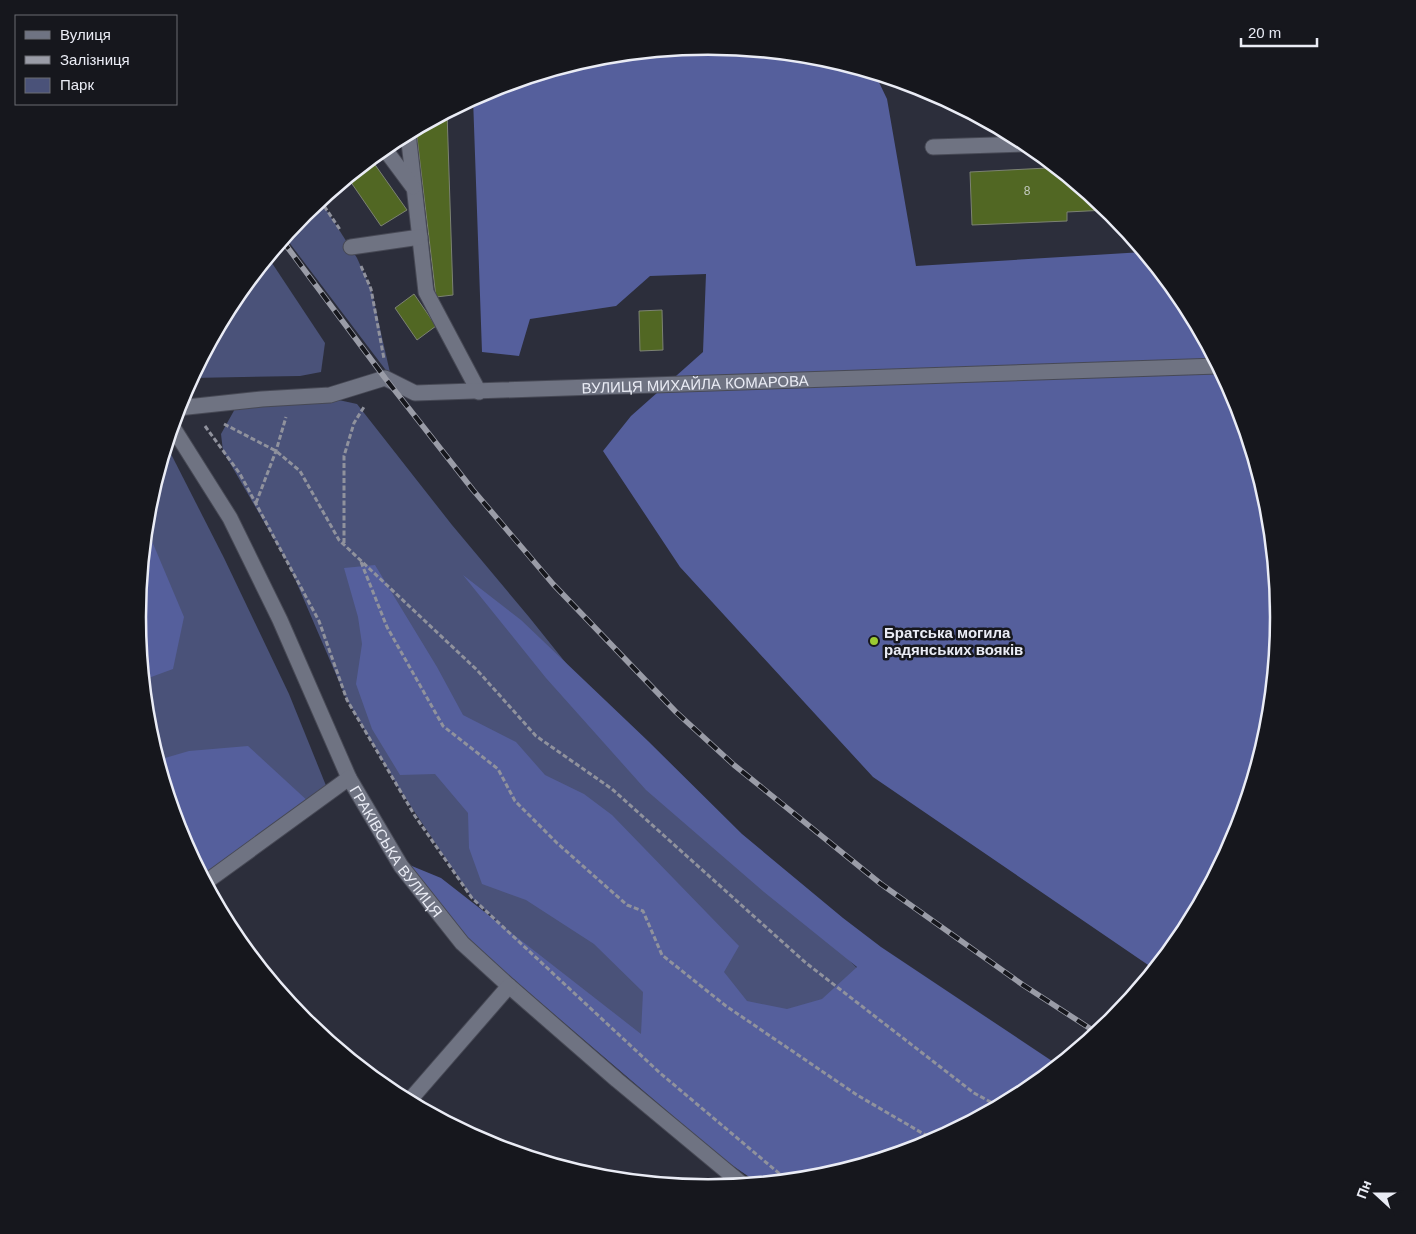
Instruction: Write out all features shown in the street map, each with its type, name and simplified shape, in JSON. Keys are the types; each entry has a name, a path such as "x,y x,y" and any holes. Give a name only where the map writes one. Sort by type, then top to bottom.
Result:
{"street":[{"path":"409,142 426,292 479,392"},
{"path":"933,147 1011,144"},
{"path":"389,155 414,188"},
{"path":"350,247 420,237"},
{"name":"ВУЛИЦЯ МИХАЙЛА КОМАРОВА","path":"385,370 415,393 1211,366"},
{"path":"187,407 330,395 385,370"},
{"name":"ГРАКІВСЬКА ВУЛИЦЯ","path":"177,434 230,518 280,620 349,778 401,866 462,943 618,1080 735,1178"},
{"path":"211,879 349,778"},
{"path":"414,1095 509,986"}],"path":[{"path":"324,207 359,262 371,289 379,326 385,370 354,423 344,456 344,544"},
{"path":"256,504 276,451 292,397"},
{"path":"187,408 276,451 300,471 340,540 477,670 536,736 612,789 806,963 974,1093 991,1102"},
{"path":"186,410 240,474 319,621 348,700 415,816 472,898 660,1073 780,1174"},
{"path":"360,559 387,627 443,726 498,769 515,801 557,843 627,904 642,910 662,955 726,1006 858,1095 925,1135"}],"green space":[{"path":"324,207 357,258 371,289 391,377 289,242"},
{"path":"272,263 325,343 321,372 300,376 200,378 221,336"},
{"path":"334,399 357,404 452,525 630,743 857,968 821,1167 809,1170 616,1032 472,898 400,790 347,700 289,565 223,451 221,434 236,407"},
{"path":"171,454 224,558 289,694 329,793 311,806 166,765 151,690 147,654 146,617 147,580 151,544 157,507"}],"shaded area":[{"path":"671,56 745,56 818,66 879,82 887,99 916,266 1136,252 1154,275 1195,336 1212,368 1240,436 1259,507 1269,580 1270,617 1269,654 1259,727 1240,798 1212,866 1195,898 1149,965 873,777 680,567 603,451 631,416 703,352 706,274 650,276 616,306 530,319 519,356 482,352 473,107 527,85 563,74 635,60"},
{"path":"152,540 184,617 173,669 150,678 146,617 147,580"},
{"path":"375,565 437,667 463,715 516,742 545,775 584,794 612,815 739,946 724,972 747,1001 787,1009 822,999 857,967 764,892 646,790 546,678 463,575 521,620 742,834 843,918 881,947 1052,1061 989,1104 957,1121 889,1149 853,1160 818,1168 750,1177 723,1159 465,938 407,864 441,878 641,1034 643,992 594,944 526,900 482,884 469,848 468,813 435,774 400,775 372,729 356,684 362,644 358,617 344,568"},
{"path":"248,746 310,803 207,872 176,798 164,758 189,751"}],"building":[{"path":"447,119 453,295 436,297 417,137"},
{"path":"375,165 407,210 381,226 351,183"},
{"path":"1046,168 1079,194 1096,211 1067,212 1067,221 972,225 970,172"},
{"path":"414,294 436,326 417,340 395,308"},
{"path":"662,310 663,350 640,351 639,311"}],"railway":[{"path":"286,245 385,378 473,490 553,584 676,712 734,765 881,884 1023,985 1090,1029"}],"place":[{"name":"Братська могила радянських вояків","path":"874,641"}]}
